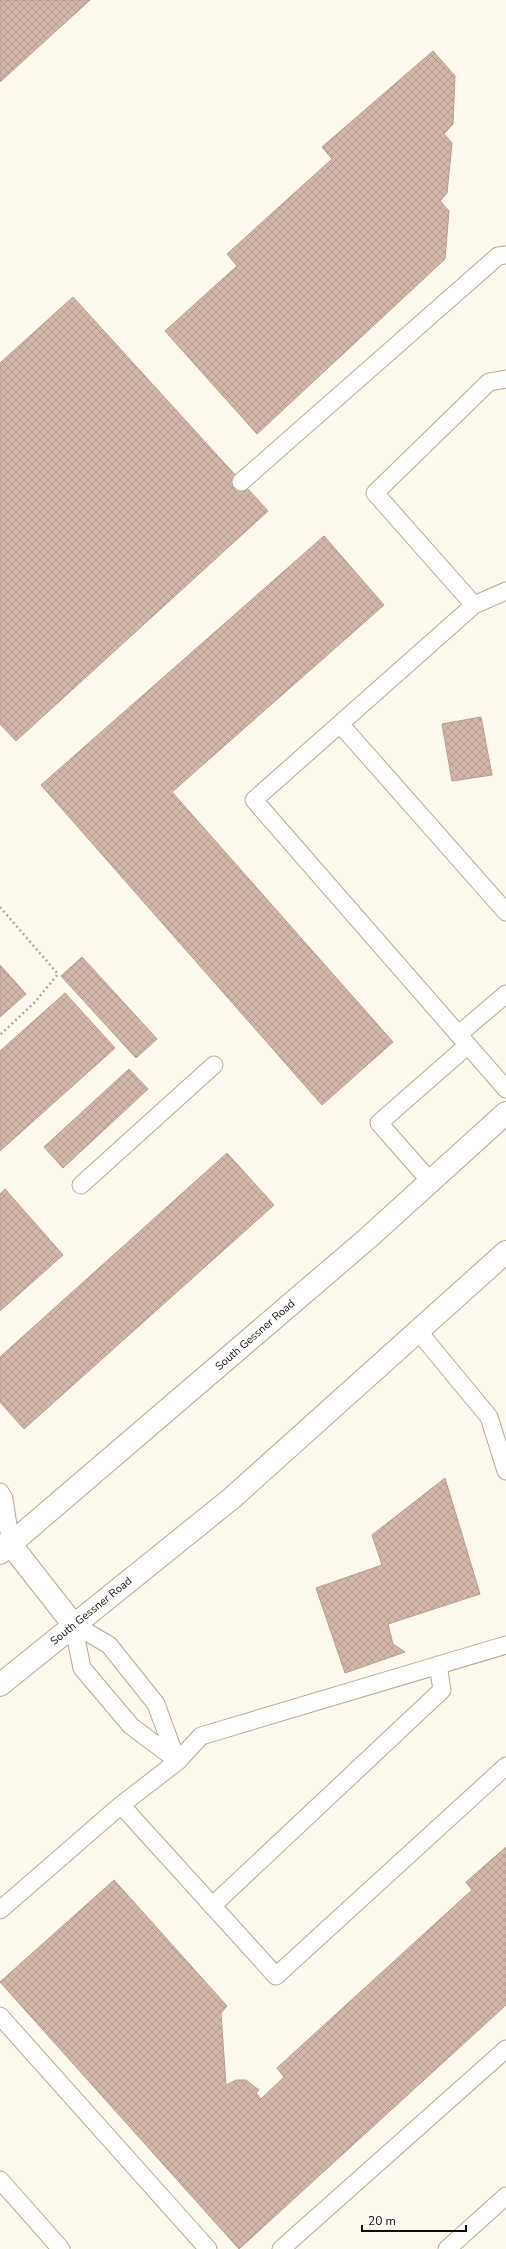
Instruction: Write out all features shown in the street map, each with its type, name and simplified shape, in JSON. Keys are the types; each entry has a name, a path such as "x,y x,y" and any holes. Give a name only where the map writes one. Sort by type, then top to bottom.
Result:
{"main road":[{"name":"South Gessner Road","path":"4,1547 368,1238 506,1113"},
{"name":"South Gessner Road","path":"0,1685 73,1624 232,1498 506,1252"},
{"path":"4,1547 73,1624"}],"lane":[{"path":"241,482 498,256 506,255"},
{"path":"474,605 375,493 489,382 506,379"},
{"path":"506,591 474,605 254,800 506,1089"},
{"path":"340,724 506,912"},
{"path":"430,1182 379,1123 464,1040 506,994"},
{"path":"81,1184 214,1065"},
{"path":"418,1331 489,1417 506,1472"},
{"path":"0,1492 4,1499 4,1547"},
{"path":"73,1624 109,1645 156,1704 178,1761"},
{"path":"73,1624 82,1668 131,1726 178,1761"},
{"path":"0,1910 121,1805 178,1761 201,1736 506,1645"},
{"path":"212,1906 442,1690 438,1665"},
{"path":"121,1805 276,1976 506,1766"},
{"path":"0,2016 208,2249"},
{"path":"281,2249 506,2049"},
{"path":"0,2180 61,2249"},
{"path":"447,2249 506,2196"}],"path":[{"path":"0,907 58,974 35,1002 0,1035"}],"building":[{"path":"0,0 90,0 0,82"},
{"path":"433,51 455,76 453,124 444,134 452,143 447,193 440,201 449,211 445,259 257,434 165,331 237,266 227,254 332,159 322,147"},
{"path":"73,297 268,511 16,741 0,724 0,363"},
{"path":"324,536 384,605 172,792 393,1042 322,1105 41,785"},
{"path":"481,717 492,775 452,781 442,724"},
{"path":"82,957 157,1039 136,1058 61,976"},
{"path":"0,965 26,994 0,1017"},
{"path":"65,993 115,1048 0,1151 0,1051"},
{"path":"129,1069 148,1089 63,1168 44,1147"},
{"path":"227,1153 274,1205 24,1429 0,1402 0,1357"},
{"path":"5,1189 63,1255 0,1311 0,1194"},
{"path":"445,1478 480,1594 388,1624 393,1644 405,1652 345,1673 316,1588 382,1565 372,1535"},
{"path":"506,1847 506,2005 239,2249 0,1982 114,1880 227,2006 221,2013 226,2085 236,2080 246,2080 259,2090 256,2093 261,2099 284,2077 277,2068 472,1890 466,1882"}]}
